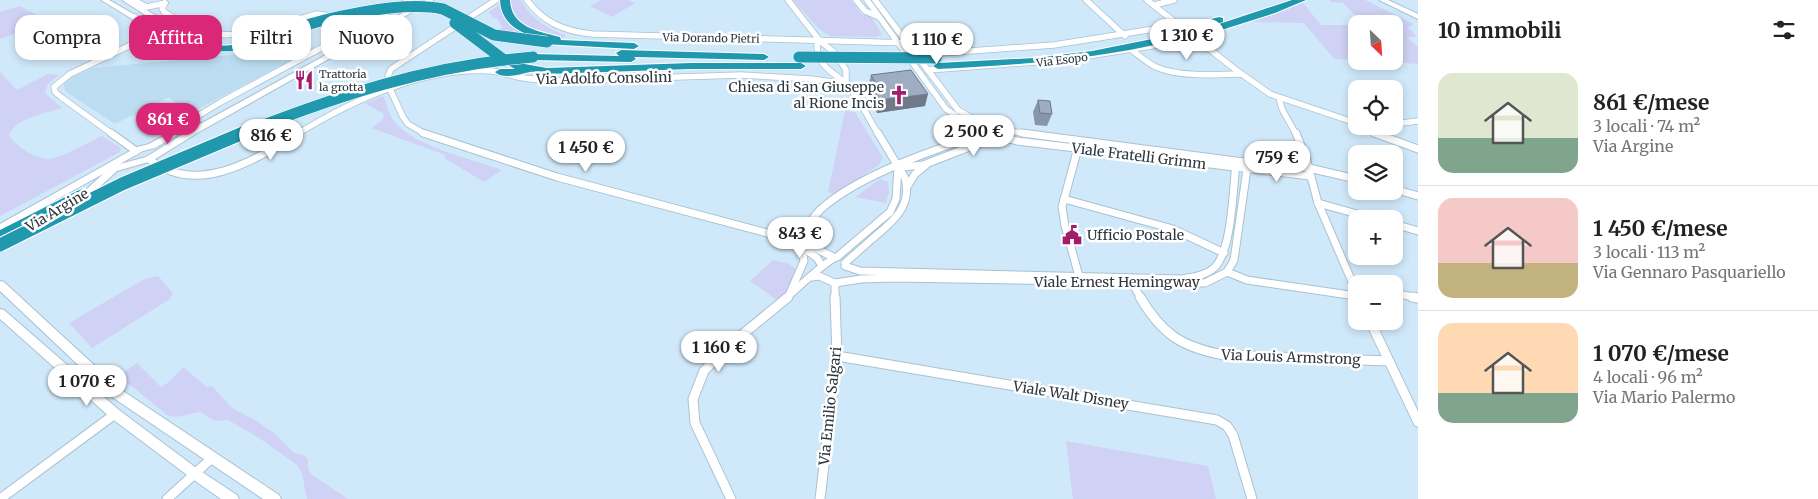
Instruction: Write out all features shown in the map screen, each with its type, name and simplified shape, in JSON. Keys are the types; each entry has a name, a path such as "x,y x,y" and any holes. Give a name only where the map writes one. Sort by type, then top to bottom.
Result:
{"highway":[{"path":"505,0 504,8 509,17 523,29 550,38 586,43"},
{"path":"500,72 985,56 1077,48 1119,42 1196,26 1279,0"},
{"path":"0,244 141,174 331,99 393,79 437,68 476,61 534,55 938,66 1034,61 1092,54 1208,31 1302,0"},
{"path":"311,25 364,7 411,2 435,6 448,11 490,34 547,42 721,51 784,57 800,62"},
{"path":"311,26 359,12 384,7 414,7 438,13 450,19 499,57 513,65 528,69 547,70"},
{"path":"0,236 84,192 136,169 279,112 363,82 438,62 475,56 534,55 784,57"}],"street":[{"path":"104,0 131,15"},
{"path":"125,0 151,15"},
{"path":"132,0 149,7 165,3"},
{"path":"154,15 153,12 171,0"},
{"path":"383,15 410,0"},
{"path":"171,136 421,0"},
{"path":"129,47 70,74 54,87 55,92 126,142 136,155 152,153 431,0"},
{"path":"496,0 394,66 388,76 390,89 398,108 408,124 437,139 636,199 792,239 817,258 822,271"},
{"name":"Via Dorando Pietri","path":"527,0 535,12 547,23 581,34 908,43"},
{"path":"788,0 820,41 830,47 846,70 846,84"},
{"path":"856,0 865,11 879,17"},
{"name":"Viale Fratelli Grimm","path":"867,0 946,109 953,115 987,133 1236,164"},
{"path":"875,0 958,110 999,133"},
{"path":"1086,0 1125,36"},
{"path":"1146,0 1240,74 1279,98 1348,120"},
{"path":"1154,5 1174,0"},
{"path":"1382,0 1418,18"},
{"path":"1393,0 1418,12"},
{"path":"165,3 162,8 164,12 201,32 216,35 242,33 317,14 325,15"},
{"name":"Via Esopo","path":"916,54 1049,46 1125,36 1179,25"},
{"name":"Via Esopo","path":"928,70 987,68 1062,61 1134,51 1196,39"},
{"path":"820,41 816,48 824,64 832,75 846,84 903,172 907,187"},
{"path":"152,153 186,123 321,48"},
{"path":"1134,51 1151,64 1165,70 1226,75 1240,74"},
{"name":"Via Adolfo Consolini","path":"152,153 164,170 182,175 210,174 225,171 252,160 356,100 390,89 465,72 500,72 518,77 560,81 690,76 821,79 846,84"},
{"path":"1279,98 1282,109 1292,124 1310,168 1310,176 1318,203 1350,275"},
{"path":"1403,123 1418,121"},
{"path":"806,227 823,207 876,174 987,133"},
{"name":"Viale Fratelli Grimm","path":"898,167 930,162 999,133 1017,141 1236,164 1310,168 1348,178"},
{"path":"1380,135 1418,149"},
{"path":"1078,148 1064,199 1062,216 1079,276"},
{"name":"Via Argine","path":"0,228 136,155"},
{"name":"Via Argine","path":"0,244 74,203 114,169 136,155"},
{"name":"Viale Fratelli Grimm","path":"836,282 845,264 900,214 904,208 907,187 915,174 930,162"},
{"path":"1064,199 1173,229 1224,253 1236,164 1247,169 1310,176"},
{"path":"731,499 695,423 693,405 695,389 704,371 789,296 812,277 817,276 835,257 890,212 896,199 898,167"},
{"path":"1247,169 1236,254 1227,272 1247,280 1348,295"},
{"path":"1403,192 1418,196"},
{"path":"1318,203 1348,211"},
{"path":"1403,227 1418,231"},
{"name":"Viale Ernest Hemingway","path":"792,239 820,249 860,271 1181,279 1212,270 1220,263 1224,253"},
{"path":"789,296 804,261 801,245"},
{"name":"Viale Ernest Hemingway","path":"822,271 836,282 876,278 1133,285 1205,283 1227,272"},
{"name":"Via Emilio Salgari","path":"820,499 837,356 836,282"},
{"path":"0,285 116,393 274,499"},
{"name":"Via Louis Armstrong","path":"1133,285 1160,328 1177,341 1203,352 1224,355 1389,361"},
{"path":"1403,295 1418,298"},
{"path":"0,313 115,414 195,474 232,499"},
{"path":"1374,330 1418,422"},
{"name":"Viale Walt Disney","path":"837,356 1216,420 1227,426 1234,434 1252,499"},
{"path":"0,499 115,414"},
{"path":"168,499 212,458"}],"shaded area":[{"path":"510,0 521,0 540,22 566,35 563,38 550,36 522,25 512,14"},
{"path":"601,0 628,0 635,3 612,17 590,6"},
{"path":"793,0 851,0 861,14 871,16 882,34 876,37 830,36 818,28"},
{"path":"1330,0 1365,0 1396,15 1355,15 1343,3 1331,2"},
{"path":"501,3 502,14 508,23 528,35 509,35 491,30 503,28 497,18 491,18 493,16 488,13"},
{"path":"1303,3 1321,25 1348,25 1348,60 1334,59 1304,23 1252,22"},
{"path":"20,6 36,15 15,15 15,33 0,39 0,12"},
{"path":"1403,19 1414,24 1407,28 1413,31 1416,37 1407,37 1418,47 1418,64 1404,63"},
{"path":"232,55 232,60 291,60 189,114 169,97 115,124 65,91 64,84 71,78 93,68 178,60 222,60 222,56"},
{"path":"0,72 17,90 48,74 59,75 48,84 45,93 62,108 24,121 12,130 9,136 26,151 38,157 49,159 60,156 102,136 121,148 120,152 0,216"},
{"path":"383,96 394,121 414,138 444,151 502,170 484,182 444,158 443,154 372,128 383,119 384,114 364,103"},
{"path":"845,111 855,112 883,158 879,165 835,194 828,192"},
{"path":"880,179 888,182 889,192 886,203 855,197"},
{"path":"773,260 789,264 799,271 791,281 795,287 777,300 750,281"},
{"path":"155,276 159,277 173,293 170,299 92,348 69,323 143,280"},
{"path":"137,363 161,387 169,382 183,367 207,387 212,386 232,408 274,433 293,452 305,456 308,459 308,468 311,474 348,499 307,499 302,474 297,465 259,438 228,420 215,421 200,412 179,417 167,415 119,376"},
{"path":"1066,441 1208,466 1216,499 1073,499"}],"building":[{"path":"911,70 928,94 880,100 872,88 878,87 871,75"},
{"path":"1038,100 1050,101 1052,114 1040,113"}],"place":[{"name":"Trattoria la grotta","path":"304,80"},
{"name":"Chiesa di San Giuseppe al Rione Incis","path":"899,95"},
{"name":"Ufficio Postale","path":"1072,235"}]}
